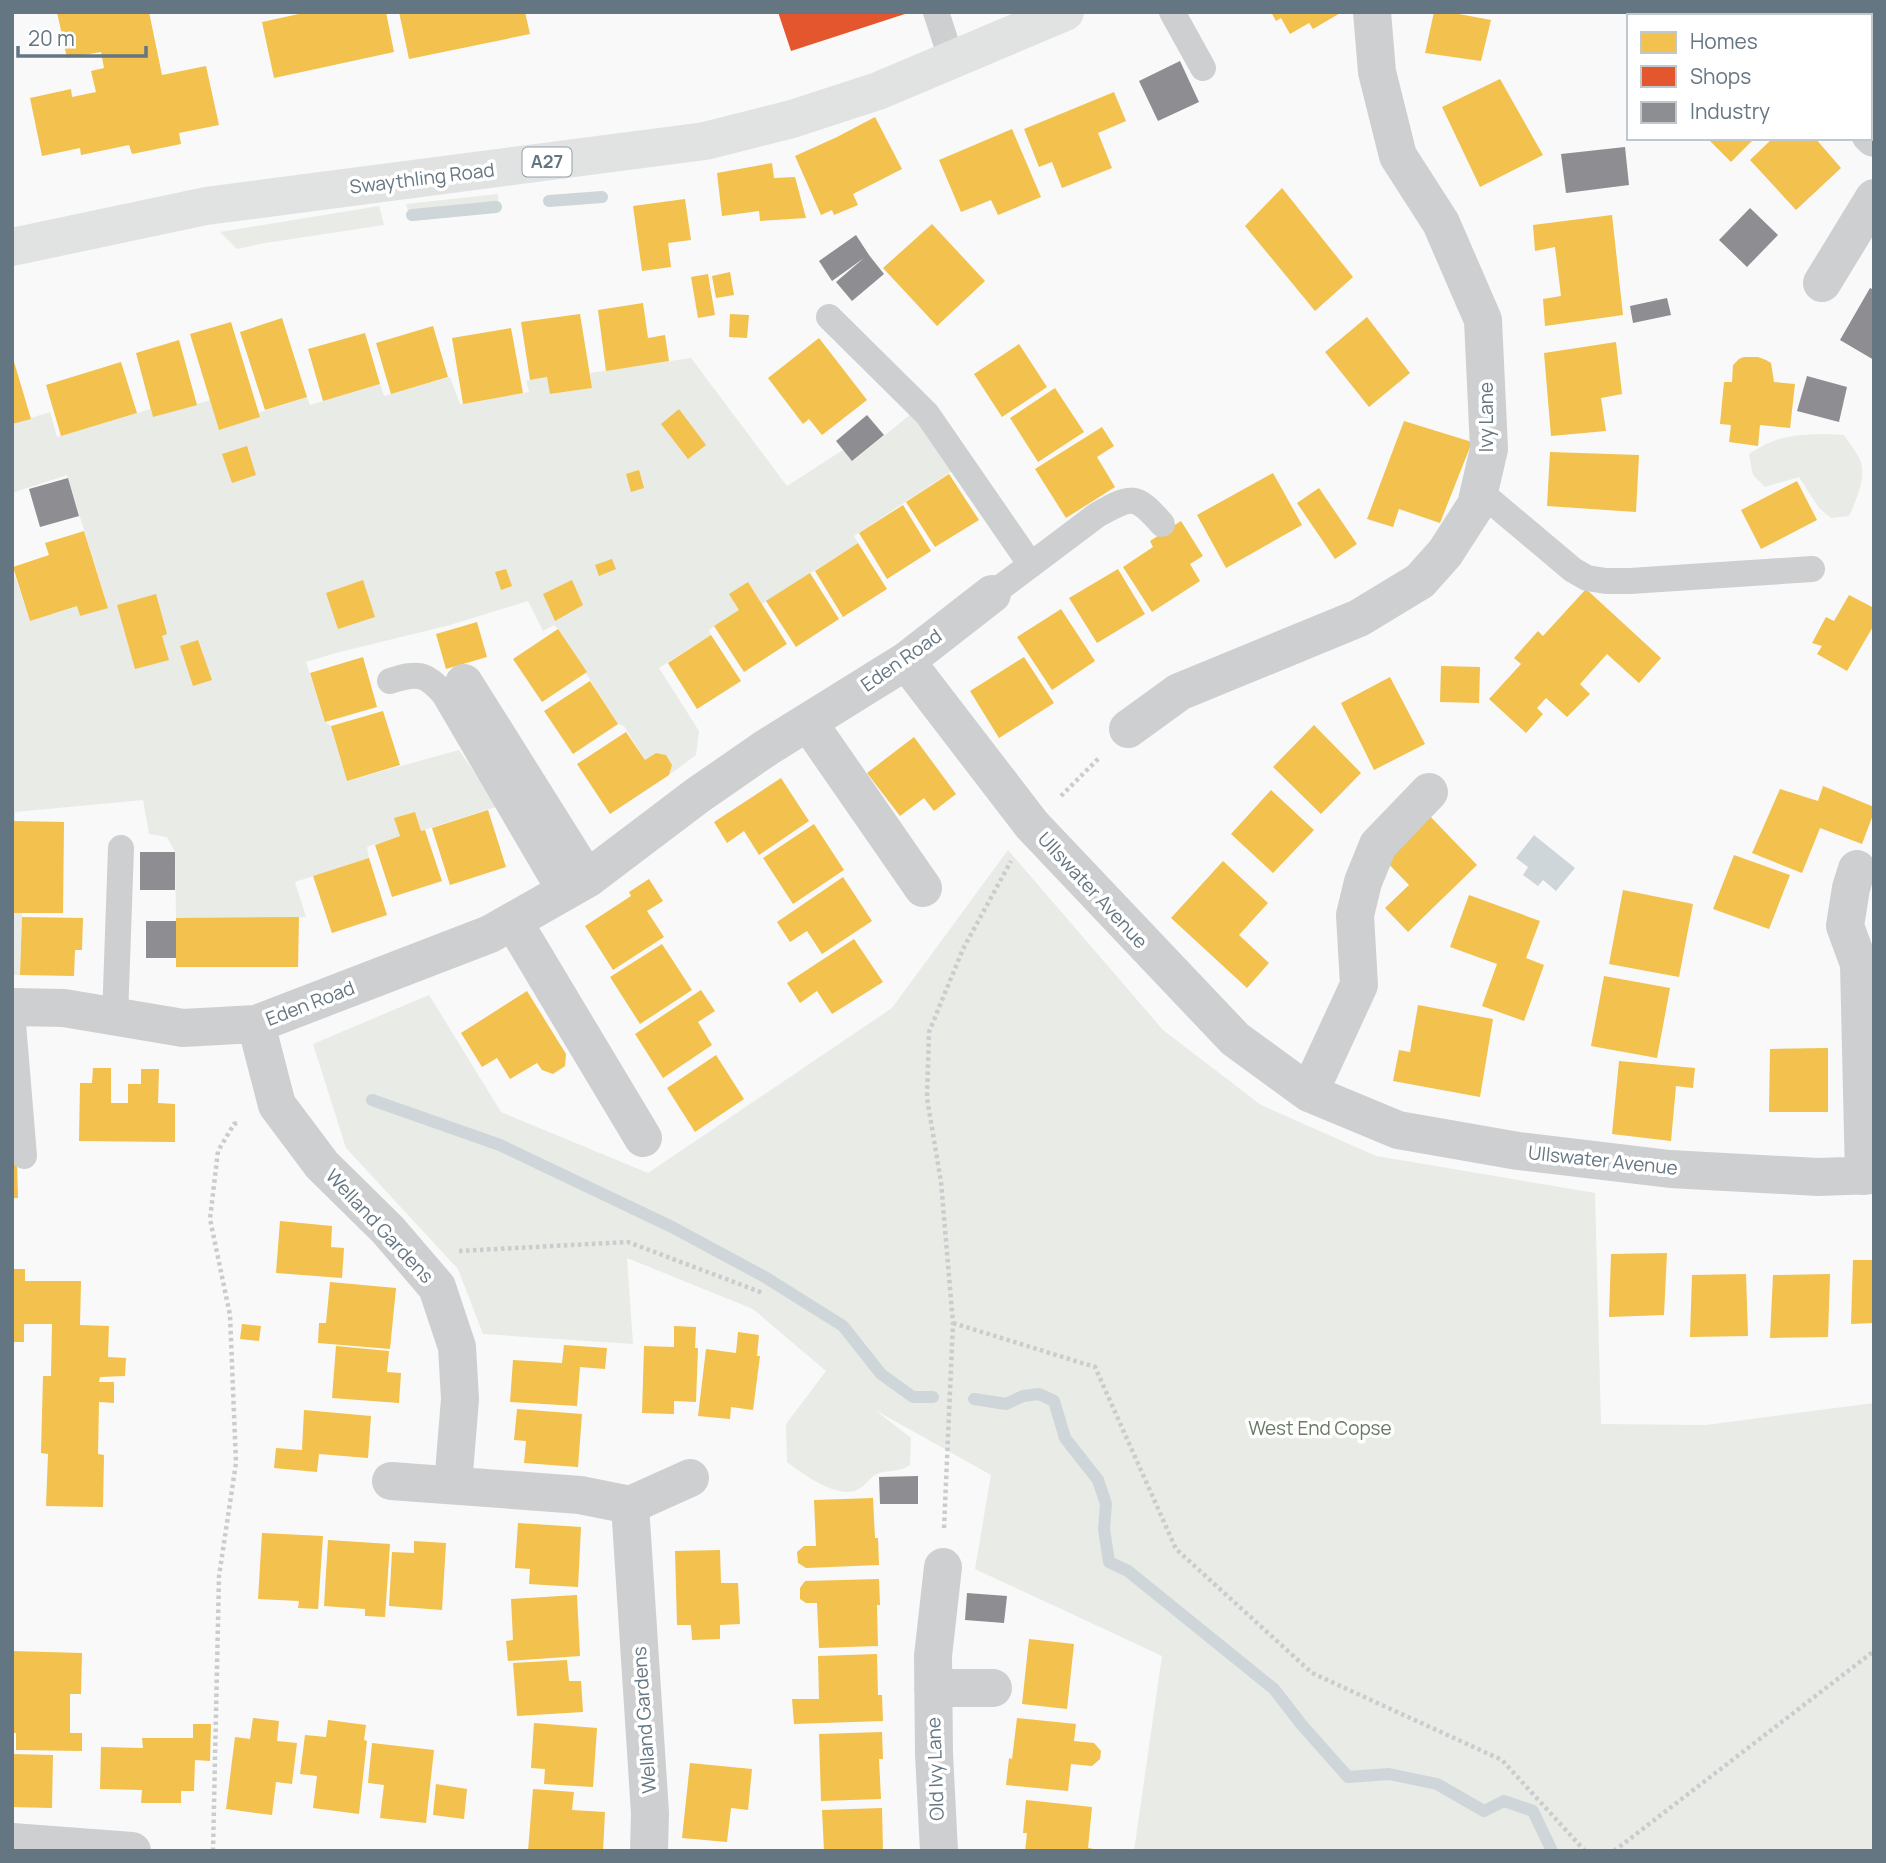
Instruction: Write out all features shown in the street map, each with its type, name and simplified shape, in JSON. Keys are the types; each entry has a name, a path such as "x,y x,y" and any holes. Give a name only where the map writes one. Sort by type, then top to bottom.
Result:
{"main road":[{"name":"Swaythling Road","path":"12,247 206,206 705,141 804,115 878,91 1065,12"}],"street":[{"name":"Ivy Lane","path":"1128,729 1179,692 1359,618 1420,582 1445,554 1476,505 1489,449 1483,320 1441,223 1398,156 1377,72 1372,12"},
{"path":"1822,283 1874,198"},
{"name":"Eden Road","path":"12,1009 64,1008 183,1028 256,1024 481,937 574,887 766,748 906,660 992,594"},
{"name":"Ullswater Avenue","path":"906,660 1032,824 1234,1039 1309,1093 1398,1130 1518,1151 1670,1169 1818,1177 1869,1176 1859,964 1845,926 1857,869"},
{"path":"464,683 574,887"},
{"path":"808,722 923,888"},
{"path":"1309,1093 1359,985 1355,915 1374,853 1378,845 1429,792"},
{"path":"513,921 643,1138"},
{"name":"Welland Gardens","path":"256,1024 277,1105 322,1165 388,1230 437,1287 457,1347 460,1399 453,1485"},
{"path":"391,1481 580,1495 630,1505 690,1478"},
{"name":"Welland Gardens","path":"630,1505 649,1800 649,1851"},
{"name":"Old Ivy Lane","path":"939,1851 933,1656 943,1567"},
{"path":"933,1688 993,1688"},
{"path":"12,1842 132,1851"}],"lane":[{"path":"936,12 951,61"},
{"path":"1172,12 1203,68"},
{"path":"829,317 927,414 1031,565"},
{"path":"1479,491 1566,565 1587,578 1630,581 1812,569"},
{"path":"992,594 1097,515 1113,506 1129,500 1144,503 1162,524"},
{"path":"390,681 405,676 420,676 433,681 574,887"},
{"path":"115,1018 121,848"},
{"path":"12,1009 24,1156"}],"path":[{"path":"943,1567 953,1322 941,1182 927,1098 929,1032 963,949 1032,824 1128,729"},
{"path":"213,1851 219,1576 236,1463 230,1315 210,1219 218,1151 234,1125 277,1105"},
{"path":"409,1254 628,1242 763,1293"},
{"path":"953,1322 1095,1367 1176,1549 1312,1673 1502,1760 1585,1851"},
{"path":"1614,1851 1874,1651"}],"green space":[{"path":"498,194 499,212 411,221 406,204"},
{"path":"379,206 384,225 237,249 220,232"},
{"path":"691,358 787,486 843,450 853,461 911,414 952,471 854,536 858,543 762,604 748,582 739,610 709,630 711,635 659,668 699,731 696,755 669,775 672,765 666,755 656,753 645,760 624,726 618,724 558,629 554,625 543,631 528,601 450,625 306,662 325,722 331,726 347,781 459,750 496,807 421,831 415,812 395,818 400,836 367,847 369,858 295,882 306,917 176,918 175,852 167,837 149,834 143,800 15,812 14,913 22,913 20,975 12,975 12,567 30,621 77,606 80,616 108,607 67,475 12,493 12,424 50,412 57,437 151,409 153,417 210,400 219,430 259,417 258,413 307,397 310,405 380,384 384,396 450,377 460,404 463,404 529,392 526,381 547,377 551,394 592,388 590,373"},
{"path":"1844,435 1862,466 1860,488 1849,516 1831,518 1819,508 1799,477 1765,487 1753,475 1749,454 1759,448 1786,437"},
{"name":"West End Copse","path":"1008,850 1163,1030 1261,1105 1376,1156 1595,1193 1601,1424 1706,1425 1874,1403 1874,1851 1134,1851 1162,1656 975,1569 991,1475 875,1410 911,1438 910,1465 879,1473 857,1490 849,1492 830,1488 811,1479 787,1462 786,1424 826,1371 753,1309 627,1258 633,1344 483,1334 458,1269 346,1148 313,1044 429,995 501,1112 648,1173 892,1008"}],"shaded area":[{"path":"1534,835 1575,868 1556,891 1543,880 1538,886 1523,875 1528,867 1516,858"}],"building: Homes":[{"path":"57,12 149,12 162,75 206,66 219,125 179,133 181,144 132,154 129,145 81,155 80,148 42,156 30,98 71,89 72,97 96,92 91,71 104,68 101,52 67,58"},
{"path":"308,12 386,12 394,52 274,78 262,22"},
{"path":"399,12 525,12 530,34 409,59"},
{"path":"1271,12 1342,12 1313,29 1309,23 1290,34 1281,18 1276,21"},
{"path":"1434,12 1491,20 1481,61 1425,53"},
{"path":"1874,12 1874,62 1872,64 1872,14 1824,14"},
{"path":"1500,79 1543,155 1480,187 1442,107"},
{"path":"1114,92 1126,121 1098,133 1112,168 1062,188 1052,162 1039,167 1024,129"},
{"path":"875,117 902,169 853,194 858,205 834,215 832,210 821,215 795,156"},
{"path":"1012,129 1041,197 998,215 991,200 961,212 939,160"},
{"path":"1709,140 1753,140 1731,162"},
{"path":"1771,140 1817,140 1841,168 1796,210 1750,160"},
{"path":"772,163 774,178 795,177 806,218 760,221 759,211 722,216 717,173"},
{"path":"1282,188 1353,277 1315,311 1245,226"},
{"path":"685,199 691,240 668,243 671,267 642,271 633,206"},
{"path":"1612,215 1623,315 1545,326 1543,299 1561,296 1555,247 1535,251 1533,225"},
{"path":"932,224 985,281 937,326 883,268"},
{"path":"730,272 734,295 716,298 712,276"},
{"path":"708,274 715,315 698,318 691,277"},
{"path":"643,303 648,338 665,335 669,361 606,371 598,310"},
{"path":"580,314 592,388 550,394 547,377 530,380 521,322"},
{"path":"730,314 749,315 747,338 729,337"},
{"path":"1367,317 1410,373 1369,407 1325,352"},
{"path":"282,318 307,397 265,410 240,332"},
{"path":"231,322 260,417 219,430 190,334"},
{"path":"433,326 448,377 391,394 376,343"},
{"path":"511,328 523,393 463,404 452,338"},
{"path":"365,333 380,384 323,401 308,349"},
{"path":"819,338 867,400 822,435 809,419 803,424 768,378"},
{"path":"179,340 197,405 153,417 136,353"},
{"path":"1616,342 1622,394 1601,398 1606,431 1551,436 1544,353"},
{"path":"1019,344 1047,387 1002,417 974,374"},
{"path":"12,355 31,419 12,424"},
{"path":"1744,357 1758,357 1771,363 1774,382 1795,384 1790,428 1760,425 1758,446 1729,442 1731,425 1720,424 1724,382 1732,382 1733,365"},
{"path":"121,362 137,413 61,436 46,385"},
{"path":"1055,388 1084,432 1038,462 1010,418"},
{"path":"679,409 706,445 688,459 661,424"},
{"path":"1404,421 1472,442 1440,523 1399,509 1393,527 1367,519"},
{"path":"1102,427 1114,446 1097,457 1115,487 1066,518 1035,469"},
{"path":"247,446 256,475 232,483 222,454"},
{"path":"1550,452 1639,455 1636,512 1547,506"},
{"path":"639,470 644,488 631,492 626,474"},
{"path":"1273,473 1302,525 1226,568 1197,515"},
{"path":"949,474 979,520 935,547 906,502"},
{"path":"1797,481 1817,520 1761,549 1741,510"},
{"path":"1319,488 1357,544 1335,559 1297,503"},
{"path":"903,505 931,551 887,579 859,533"},
{"path":"1181,521 1203,556 1190,564 1200,581 1152,612 1123,567 1153,547 1150,541"},
{"path":"84,531 108,608 80,616 77,606 30,621 13,567 49,555 45,543"},
{"path":"858,543 887,589 843,617 815,571"},
{"path":"612,559 616,569 599,576 595,565"},
{"path":"506,569 512,586 501,590 495,572"},
{"path":"1118,569 1145,614 1097,643 1069,598"},
{"path":"810,573 839,619 796,647 766,601"},
{"path":"363,580 375,617 338,629 326,593"},
{"path":"572,580 583,605 555,621 543,594"},
{"path":"748,582 787,644 744,672 714,626 739,610 729,594"},
{"path":"1586,589 1661,658 1639,683 1607,654 1580,684 1590,694 1567,717 1546,698 1537,708 1543,714 1526,733 1489,699 1521,664 1514,658 1538,631 1543,636"},
{"path":"156,594 167,634 162,636 169,660 135,669 117,605"},
{"path":"1849,595 1874,608 1874,625 1847,671 1817,654 1822,646 1812,643 1826,617 1834,621"},
{"path":"1061,609 1095,661 1052,690 1017,637"},
{"path":"477,622 487,657 446,669 436,634"},
{"path":"558,629 587,672 542,702 513,659"},
{"path":"711,635 741,681 697,709 668,663"},
{"path":"198,640 212,680 193,686 180,646"},
{"path":"363,657 377,707 325,722 310,673"},
{"path":"1024,657 1054,703 999,738 970,691"},
{"path":"1441,666 1480,667 1479,703 1440,702"},
{"path":"1390,677 1425,744 1374,770 1341,703"},
{"path":"590,681 618,724 573,754 544,711"},
{"path":"383,711 400,765 347,781 331,726"},
{"path":"1314,725 1361,773 1321,814 1273,767"},
{"path":"626,732 645,760 656,753 666,755 672,765 669,775 610,814 577,764"},
{"path":"914,737 956,794 934,811 924,798 900,816 867,773"},
{"path":"781,778 809,821 759,855 744,831 727,843 714,822"},
{"path":"1823,786 1874,807 1862,844 1820,828 1802,873 1752,853 1780,789 1818,801"},
{"path":"1271,790 1314,830 1273,873 1231,834"},
{"path":"488,810 506,867 450,885 432,828"},
{"path":"1425,811 1477,865 1408,932 1385,908 1409,885 1380,855"},
{"path":"415,812 421,831 425,830 442,881 392,897 375,845 400,836 394,818"},
{"path":"14,821 64,822 63,913 14,913"},
{"path":"814,824 844,870 793,904 763,858"},
{"path":"1734,855 1790,875 1769,929 1713,909"},
{"path":"369,858 387,915 332,933 313,876"},
{"path":"1223,861 1268,903 1239,935 1269,963 1247,988 1171,918"},
{"path":"843,877 872,921 822,954 807,931 790,942 777,922"},
{"path":"649,879 663,901 647,911 664,937 613,970 585,926 631,896 629,892"},
{"path":"1623,890 1693,904 1679,977 1609,964"},
{"path":"1469,895 1540,921 1526,958 1544,965 1524,1021 1482,1006 1497,964 1450,947"},
{"path":"22,917 83,918 82,950 75,950 74,976 20,975"},
{"path":"299,917 298,967 176,967 176,918"},
{"path":"854,939 883,982 832,1014 817,991 800,1003 787,983"},
{"path":"662,944 692,990 640,1024 610,977"},
{"path":"1604,976 1670,988 1657,1058 1591,1046"},
{"path":"701,990 715,1011 698,1022 712,1045 663,1078 635,1034"},
{"path":"527,991 566,1054 565,1066 553,1074 542,1070 537,1063 510,1079 497,1058 482,1067 461,1033"},
{"path":"1418,1005 1493,1019 1480,1097 1393,1081 1399,1050 1410,1052"},
{"path":"1828,1048 1828,1112 1769,1112 1770,1049"},
{"path":"716,1055 744,1099 695,1132 667,1088"},
{"path":"1619,1061 1695,1068 1693,1088 1676,1086 1671,1141 1612,1134"},
{"path":"93,1068 111,1068 111,1103 128,1103 128,1084 141,1084 141,1069 159,1069 158,1103 175,1104 175,1142 79,1141 80,1083 92,1083"},
{"path":"12,1162 17,1162 18,1198 12,1198"},
{"path":"280,1221 332,1226 331,1247 344,1248 342,1278 276,1273"},
{"path":"1667,1253 1664,1315 1609,1317 1611,1254"},
{"path":"1853,1260 1874,1260 1874,1323 1851,1324"},
{"path":"12,1269 25,1269 25,1281 81,1281 80,1325 109,1326 108,1357 126,1358 125,1376 100,1377 99,1382 114,1382 114,1403 99,1402 98,1454 104,1455 103,1507 46,1506 48,1454 41,1453 43,1376 51,1376 52,1324 24,1324 24,1342 12,1342"},
{"path":"1746,1274 1748,1336 1690,1337 1692,1275"},
{"path":"1830,1274 1828,1337 1770,1338 1773,1275"},
{"path":"330,1282 396,1288 390,1349 318,1343 319,1323 326,1323"},
{"path":"242,1324 261,1326 259,1341 240,1339"},
{"path":"674,1326 696,1327 696,1402 674,1401 674,1414 642,1413 644,1346 674,1347"},
{"path":"738,1332 759,1335 757,1356 760,1356 753,1410 731,1407 730,1419 698,1416 706,1349 736,1353"},
{"path":"564,1345 607,1348 605,1369 580,1367 577,1406 510,1402 513,1360 562,1363"},
{"path":"336,1346 389,1351 387,1372 401,1373 399,1403 332,1398"},
{"path":"517,1409 582,1414 578,1467 524,1463 526,1441 514,1440"},
{"path":"304,1410 371,1416 368,1458 319,1454 317,1472 274,1468 276,1448 302,1450"},
{"path":"873,1498 879,1565 806,1568 798,1563 797,1552 804,1546 816,1546 814,1500"},
{"path":"518,1523 581,1527 578,1587 529,1584 530,1569 515,1568"},
{"path":"262,1533 323,1536 318,1609 298,1608 299,1601 258,1599"},
{"path":"328,1540 390,1544 385,1617 365,1616 365,1609 324,1606"},
{"path":"414,1541 446,1543 442,1610 389,1606 392,1552 414,1553"},
{"path":"720,1550 721,1583 738,1583 740,1624 720,1625 720,1639 692,1640 691,1625 677,1625 675,1551"},
{"path":"879,1579 878,1646 819,1648 817,1603 806,1603 800,1599 800,1588 805,1581"},
{"path":"577,1595 580,1656 508,1661 506,1641 513,1640 511,1599"},
{"path":"1029,1639 1074,1644 1067,1709 1022,1704"},
{"path":"12,1651 82,1653 81,1694 70,1694 70,1733 82,1733 82,1751 16,1750 16,1733 12,1733"},
{"path":"877,1654 878,1695 882,1695 883,1721 794,1724 792,1699 819,1699 818,1656"},
{"path":"567,1660 569,1681 581,1681 583,1712 517,1716 513,1663"},
{"path":"253,1718 279,1721 277,1741 297,1743 292,1784 276,1782 272,1815 226,1809 235,1737 250,1739"},
{"path":"1017,1718 1076,1724 1074,1741 1094,1743 1101,1751 1100,1759 1092,1766 1071,1764 1068,1791 1006,1785"},
{"path":"328,1720 366,1725 364,1740 367,1741 359,1814 313,1808 317,1776 300,1774 305,1735 326,1737"},
{"path":"534,1723 597,1728 593,1787 544,1784 545,1769 531,1768"},
{"path":"193,1724 211,1724 210,1761 195,1760 194,1791 181,1791 181,1803 141,1803 142,1790 100,1789 101,1747 143,1748 142,1738 193,1738"},
{"path":"882,1732 883,1759 879,1759 881,1799 821,1801 819,1734"},
{"path":"372,1743 434,1750 426,1823 380,1818 384,1785 368,1783"},
{"path":"12,1754 53,1755 52,1808 12,1807"},
{"path":"690,1763 752,1769 748,1810 731,1808 727,1842 682,1838"},
{"path":"436,1784 467,1789 464,1819 433,1815"},
{"path":"533,1789 574,1792 572,1810 605,1812 603,1851 528,1851"},
{"path":"1026,1800 1092,1807 1088,1848 1094,1851 1025,1851 1027,1833 1023,1833"},
{"path":"882,1808 883,1851 824,1851 822,1810"}],"building: Shops":[{"path":"778,12 908,12 908,13 791,51"}],"building: Industry":[{"path":"1180,61 1199,102 1158,121 1139,81"},
{"path":"1625,147 1629,185 1566,193 1561,154"},
{"path":"1750,208 1778,235 1747,267 1719,240"},
{"path":"856,235 884,274 852,301 836,282 864,258 832,281 819,261"},
{"path":"1870,288 1874,290 1874,360 1840,340"},
{"path":"1667,298 1671,315 1633,323 1630,306"},
{"path":"1807,376 1847,387 1839,422 1797,411"},
{"path":"867,415 884,435 852,461 836,441"},
{"path":"68,478 79,516 40,527 29,489"},
{"path":"140,852 175,852 175,890 140,890"},
{"path":"146,921 176,921 176,958 146,958"},
{"path":"918,1476 918,1504 880,1504 879,1477"},
{"path":"967,1593 1007,1596 1004,1623 965,1620"}],"waterway":[{"path":"549,201 602,197"},
{"path":"412,215 496,207"},
{"path":"372,1100 500,1145 672,1227 765,1277 843,1326 881,1374 913,1397 933,1397"},
{"path":"974,1399 1006,1404 1023,1396 1039,1394 1054,1401 1065,1438 1098,1480 1106,1504 1104,1529 1109,1562 1128,1571 1274,1689 1348,1777 1389,1774 1437,1784 1484,1811 1504,1801 1533,1811 1552,1851"}]}
